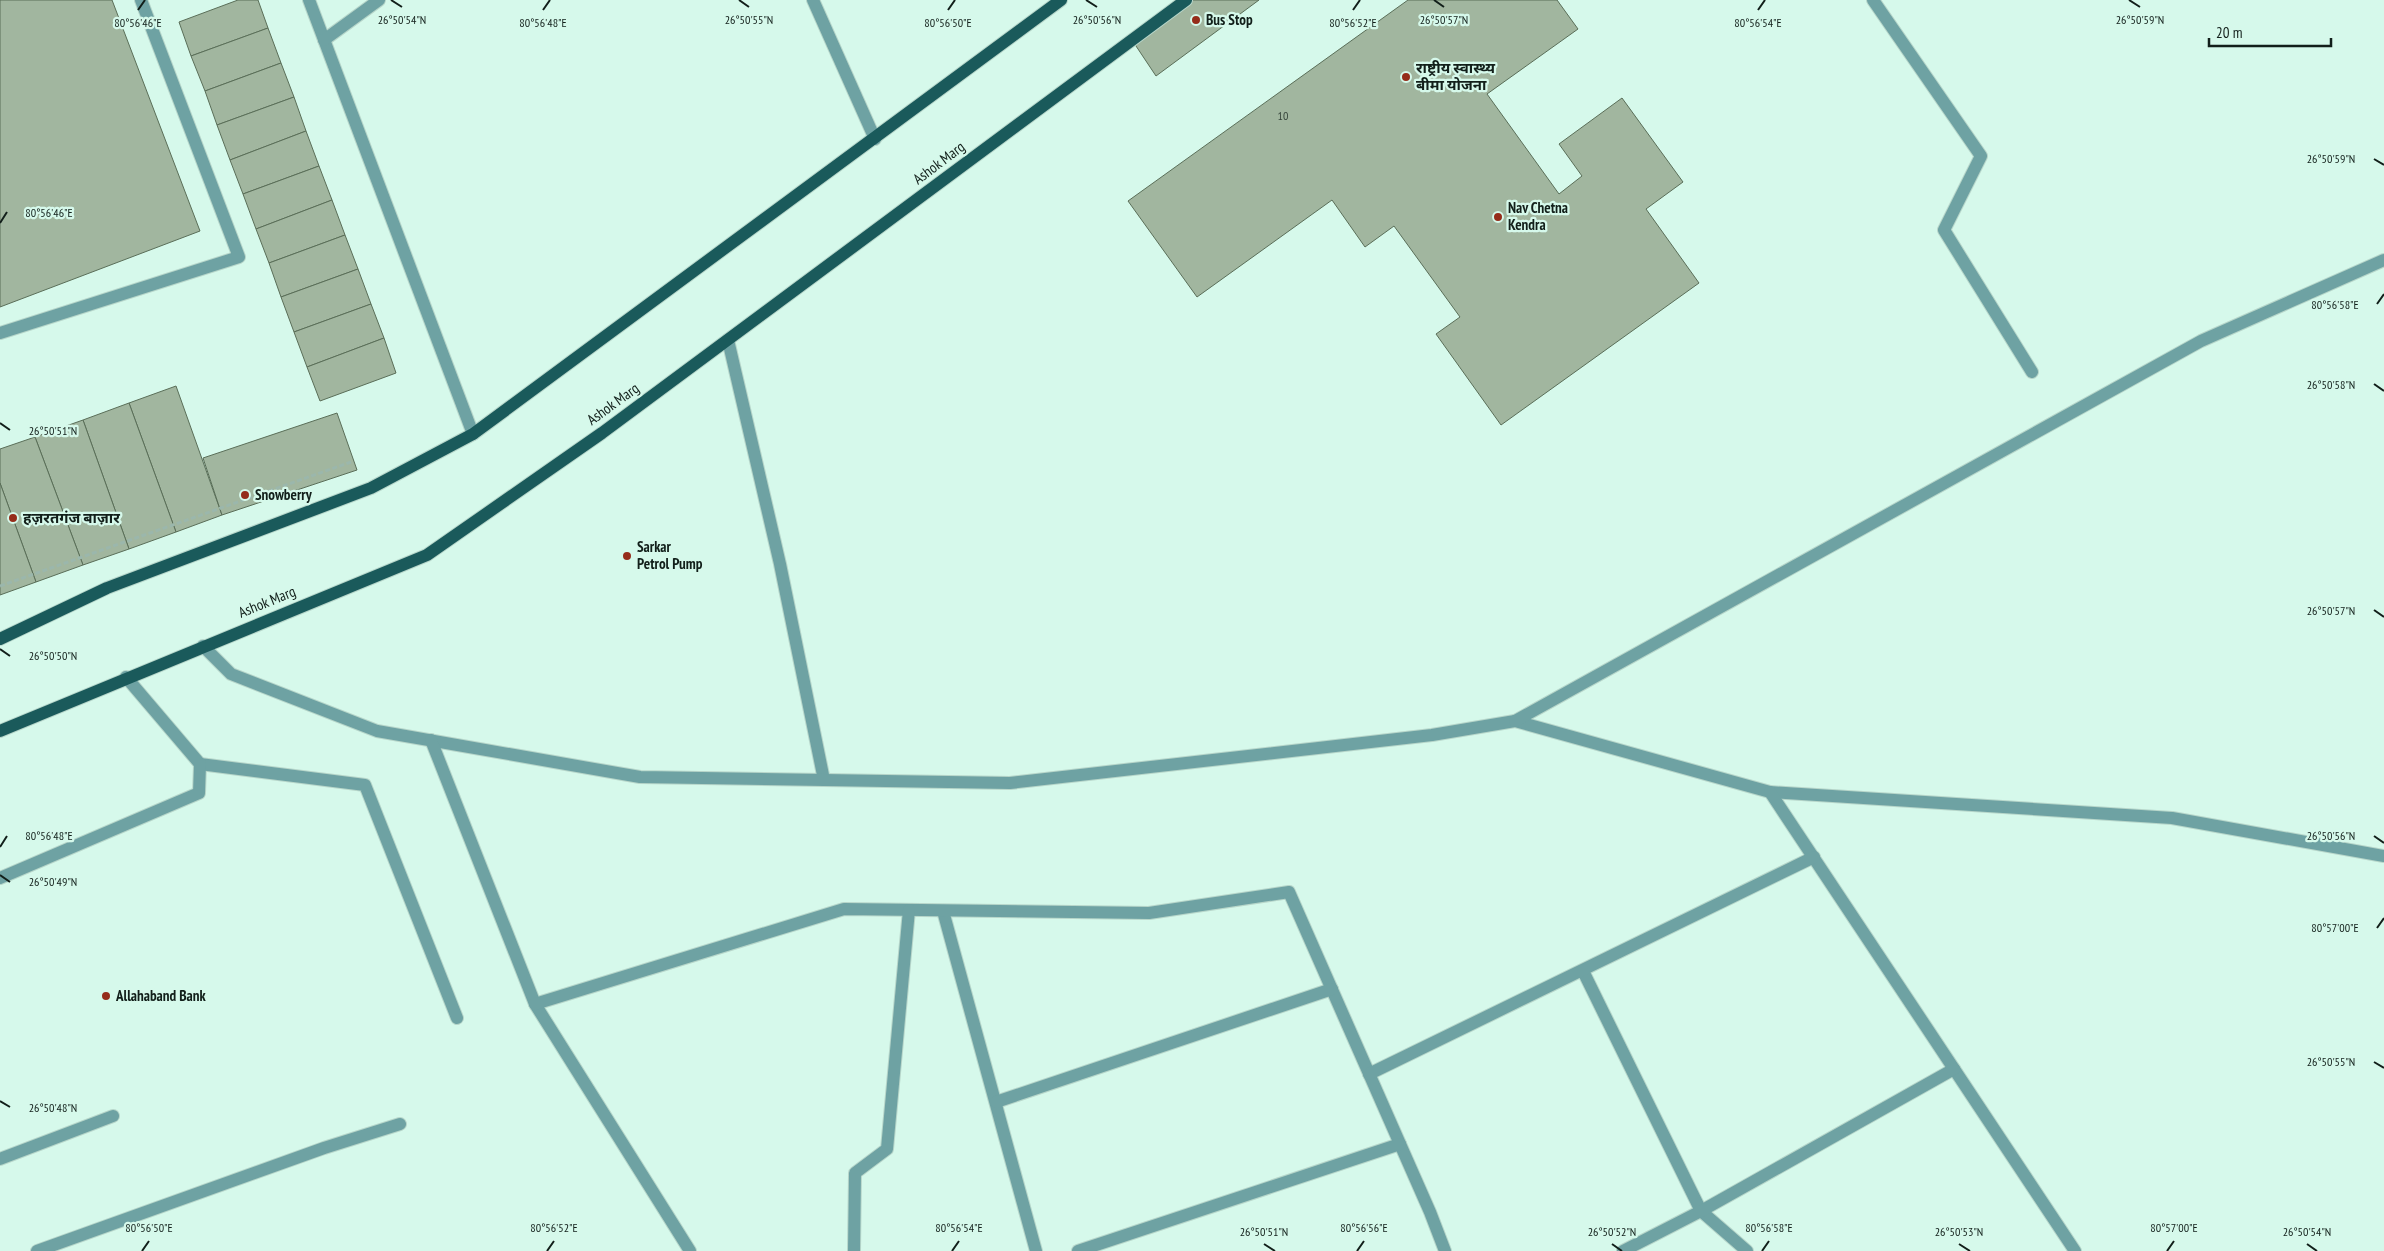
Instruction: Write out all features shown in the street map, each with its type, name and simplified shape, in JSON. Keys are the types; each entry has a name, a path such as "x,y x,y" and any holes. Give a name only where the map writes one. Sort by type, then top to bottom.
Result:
{"main road":[{"path":"0,639 107,588 372,488 473,434 1061,0"},
{"name":"Ashok Marg","path":"0,731 126,677 427,555 602,433 1186,0"}],"street":[{"path":"0,333 239,257 141,0"},
{"path":"309,0 473,434"},
{"path":"324,40 378,0"},
{"path":"814,0 875,139"},
{"path":"1873,0 1981,156 1944,230 2032,372"},
{"path":"203,646 230,674 377,730 640,777 1010,783 1432,735 1515,721 2201,341 2384,260"},
{"path":"728,340 780,564 824,780"},
{"path":"126,677 200,764 365,785 457,1018"},
{"path":"1515,721 1770,792 2172,818 2384,856"},
{"path":"431,740 535,1004 690,1251"},
{"path":"0,878 199,792 200,764"},
{"path":"1770,792 2075,1251"},
{"path":"1369,1074 1814,857"},
{"path":"535,1004 844,909 1149,913 1289,892 1430,1212 1445,1251"},
{"path":"854,1251 856,1173 887,1149 909,910"},
{"path":"943,910 1036,1251"},
{"path":"1582,971 1701,1211 1747,1251"},
{"path":"996,1102 1332,989"},
{"path":"1625,1250 1701,1211 1954,1069"},
{"path":"0,1158 113,1116"},
{"path":"37,1251 324,1148 400,1124"},
{"path":"1078,1251 1400,1144"}],"path":[{"path":"0,586 351,462"}],"building":[{"path":"0,0 112,0 200,231 0,307"},
{"path":"238,0 258,0 268,28 191,56 179,22"},
{"name":"Bus Stop","path":"1186,0 1259,0 1156,76 1132,40"},
{"name":"Nav Chetna Kendra","path":"1408,0 1557,0 1578,29 1487,94 1559,194 1582,176 1559,144 1622,98 1683,182 1646,209 1699,283 1501,425 1436,334 1460,317 1394,226 1365,247 1332,200 1197,297 1128,201"},
{"path":"268,28 281,63 205,91 191,56"},
{"path":"281,63 294,97 217,125 205,91"},
{"path":"294,97 306,131 230,160 217,125"},
{"path":"306,131 319,166 243,194 230,160"},
{"path":"319,166 332,200 256,229 243,194"},
{"path":"332,200 345,235 269,263 256,229"},
{"path":"345,235 358,269 281,297 269,263"},
{"path":"358,269 371,304 294,332 281,297"},
{"path":"371,304 384,338 307,367 294,332"},
{"path":"384,338 396,373 320,401 307,367"},
{"path":"176,386 222,515 176,532 129,403"},
{"path":"129,403 176,532 129,549 83,420"},
{"path":"337,413 357,470 222,515 203,458"},
{"path":"83,420 129,549 83,565 35,437"},
{"path":"35,437 83,565 36,582 0,483 0,449"},
{"path":"0,483 36,582 0,595"}],"place":[{"name":"Bus Stop","path":"1196,20"},
{"name":"राष्ट्रीय स्वास्थ्य बीमा योजना","path":"1406,77"},
{"name":"Nav Chetna Kendra","path":"1498,217"},
{"name":"Snowberry","path":"245,495"},
{"name":"हज़रतगंज बाज़ार","path":"13,518"},
{"name":"Sarkar Petrol Pump","path":"627,556"},
{"name":"Allahaband Bank","path":"106,996"}]}
